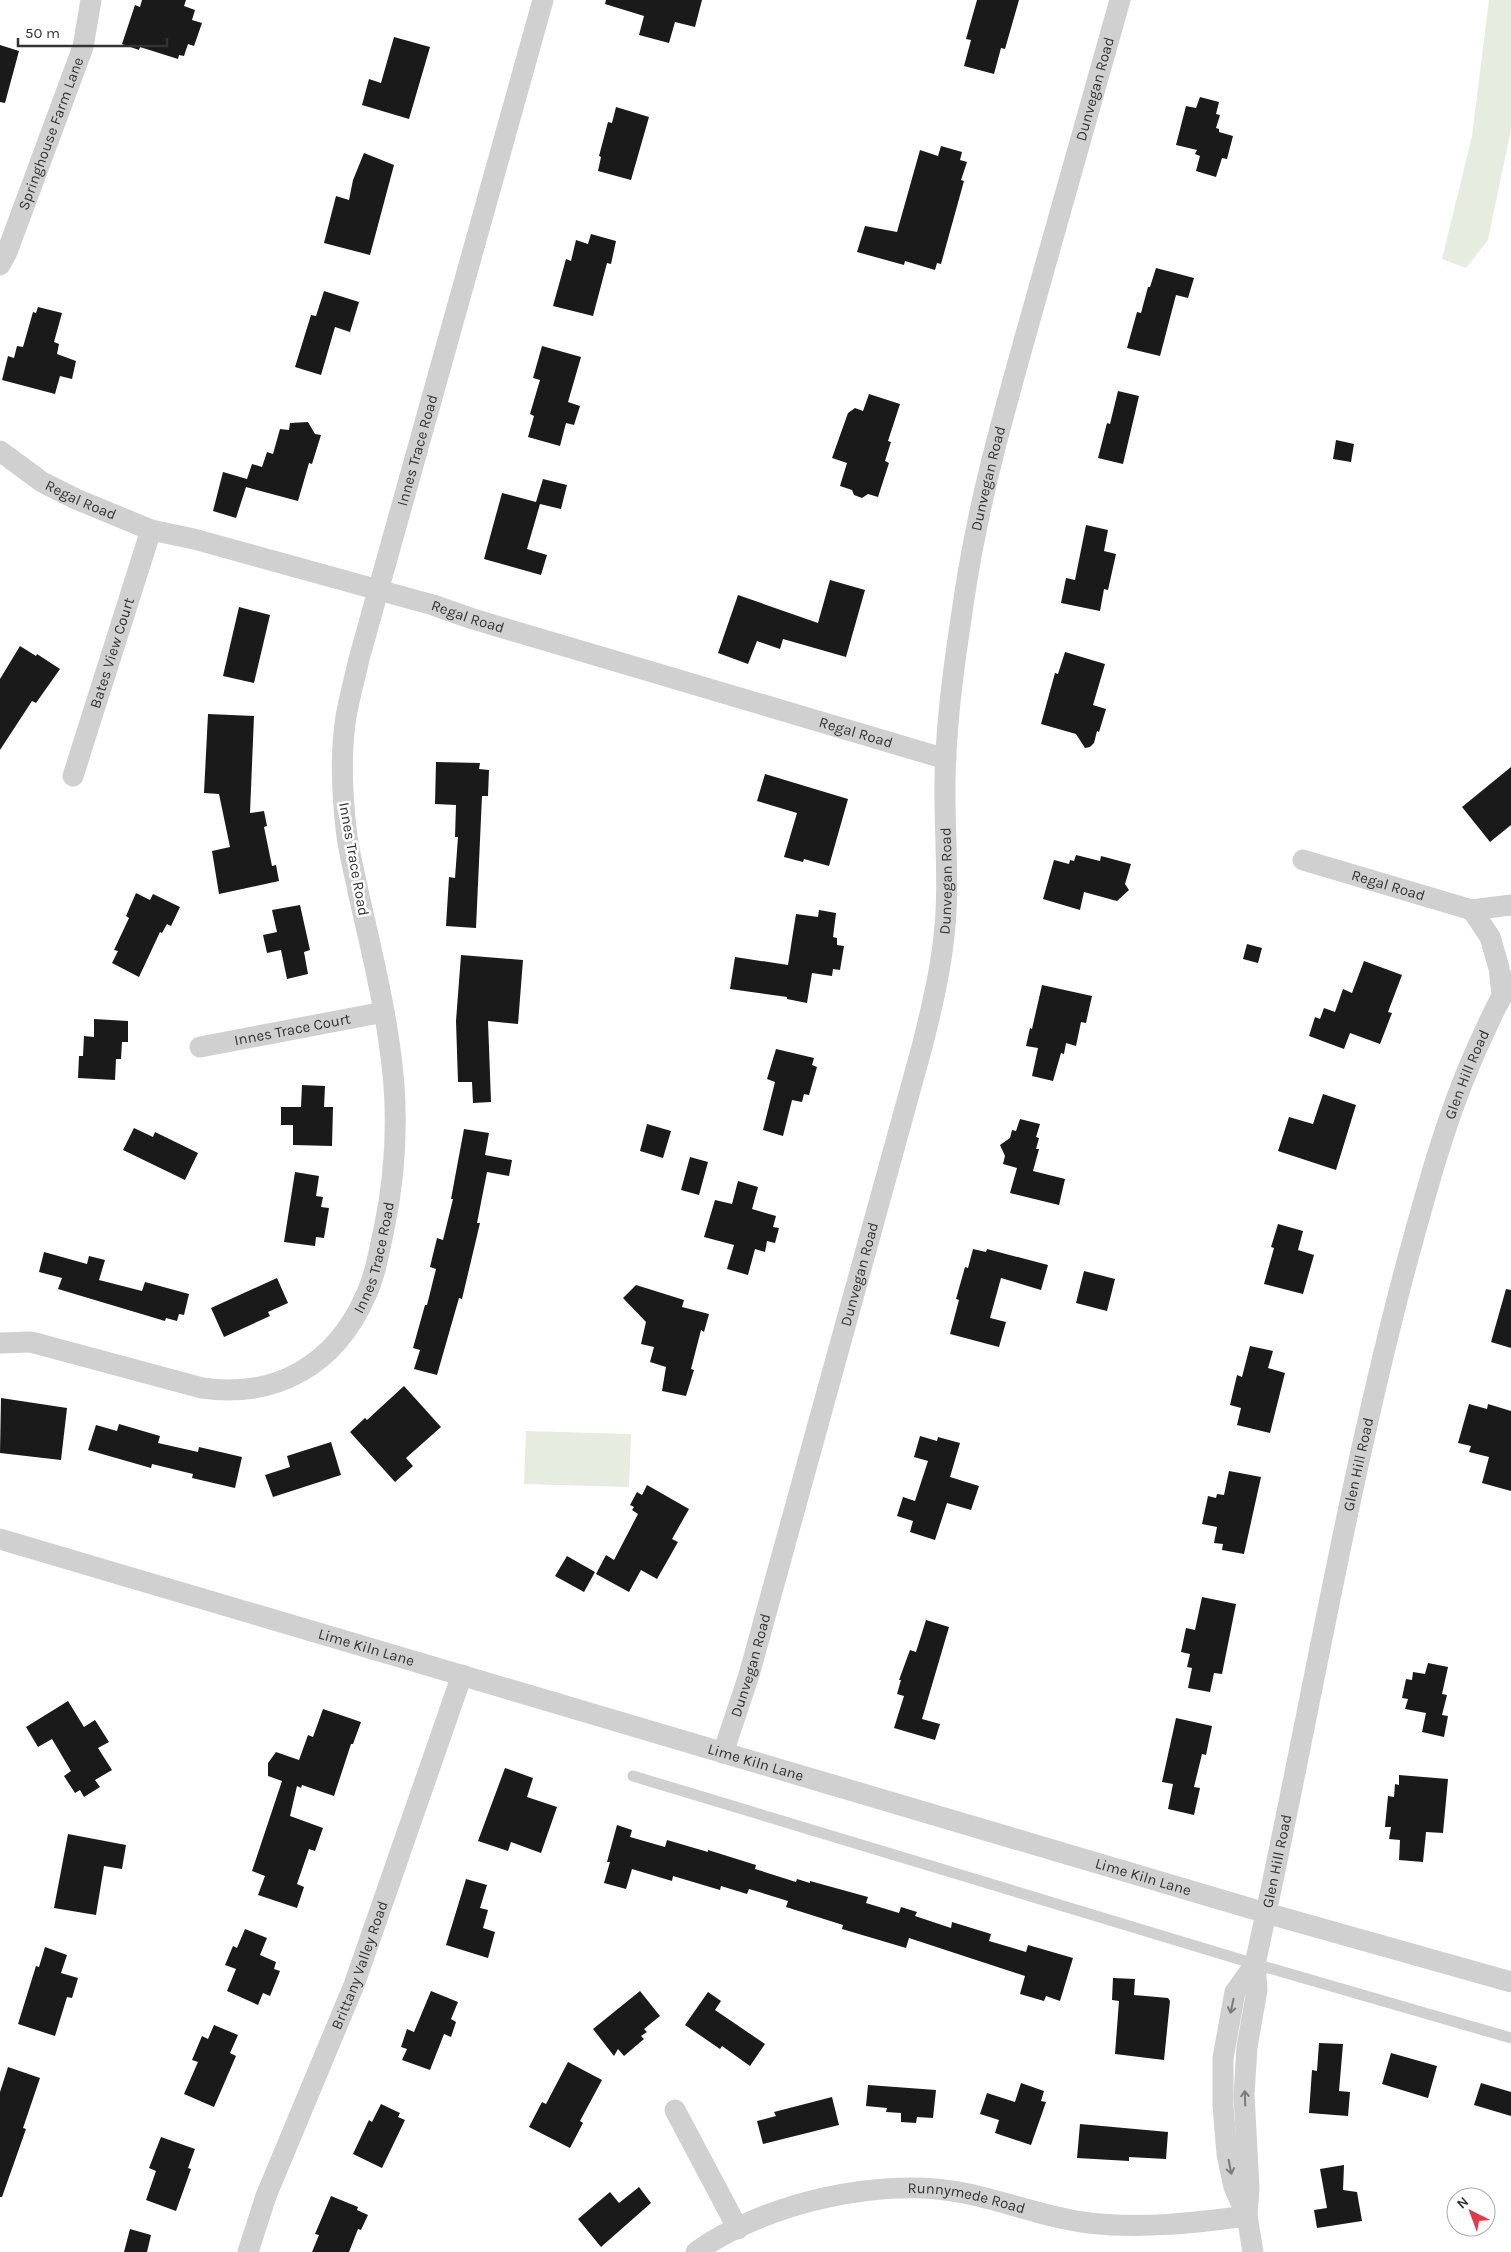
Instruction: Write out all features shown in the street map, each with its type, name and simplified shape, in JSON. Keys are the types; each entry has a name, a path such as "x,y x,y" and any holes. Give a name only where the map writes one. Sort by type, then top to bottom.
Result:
{"street":[{"name":"Springhouse Farm Lane","path":"0,265 7,252 83,47 91,0"},
{"name":"Innes Trace Road","path":"0,1343 31,1342 202,1388 218,1391 239,1391 272,1385 312,1365 325,1354 350,1326 366,1294 376,1266 391,1196 396,1137 393,1071 384,1012 346,832 341,774 345,718 359,659 543,0"},
{"name":"Dunvegan Road","path":"723,1753 749,1675 934,998 945,929 947,889 946,759 964,598 987,480 1120,0"},
{"name":"Regal Road","path":"0,451 42,482 76,499 151,530 194,539 379,591 946,759"},
{"name":"Bates View Court","path":"73,776 151,530"},
{"name":"Regal Road","path":"1303,860 1472,910 1511,905"},
{"path":"1472,910 1490,937 1506,988"},
{"name":"Glen Hill Road","path":"1253,2252 1247,2216 1234,2186 1227,2154 1236,2126 1257,1990 1254,1964 1266,1914 1349,1503 1390,1326 1427,1189 1453,1105 1475,1052 1506,988"},
{"name":"Innes Trace Court","path":"200,1047 384,1012"},
{"name":"Lime Kiln Lane","path":"0,1539 1266,1914 1511,1982"},
{"name":"Brittany Valley Road","path":"248,2252 266,2196 354,1985 462,1675"},
{"name":"Glen Hill Road","path":"1236,2126 1223,2058 1234,1992 1254,1964"},
{"path":"1227,2032 1249,2034"},
{"path":"675,2110 738,2229"},
{"name":"Runnymede Road","path":"696,2252 738,2229 775,2212 830,2196 882,2188 926,2188 963,2192 1087,2223 1166,2226 1247,2216"}],"lane":[{"path":"633,1776 1254,1964 1511,2038"}],"shaded area":[{"path":"1489,0 1511,0 1511,129 1488,240 1466,268 1442,259 1472,136"},
{"path":"526,1431 631,1434 629,1487 524,1484"}],"building":[{"path":"142,0 186,0 184,6 195,10 192,20 202,23 194,46 188,44 184,56 179,55 178,59 140,47 139,50 122,44 135,5 140,7"},
{"path":"606,0 702,0 695,27 675,22 669,43 639,35 644,16 605,4"},
{"path":"977,0 1019,0 1005,49 1001,48 994,74 964,66 971,40 966,39"},
{"path":"394,37 430,47 409,119 362,105 369,79 381,83"},
{"path":"0,45 19,51 5,103 0,102"},
{"path":"1200,97 1219,102 1216,114 1220,115 1216,128 1219,129 1219,132 1233,136 1227,159 1222,158 1216,177 1196,171 1200,156 1195,154 1197,150 1176,145 1186,106 1196,108"},
{"path":"616,107 649,117 631,180 598,171 601,157 599,156 608,122 612,123"},
{"path":"941,146 962,152 960,160 967,162 961,180 964,181 941,264 937,263 935,270 905,261 904,265 857,252 865,226 897,232 920,150 938,156"},
{"path":"364,153 394,165 370,255 324,243 336,196 349,200 353,180"},
{"path":"591,234 616,241 611,264 607,263 593,316 553,306 566,259 571,261 576,240 588,244"},
{"path":"1156,268 1194,278 1188,298 1176,295 1160,356 1127,348 1137,312 1141,313 1148,287 1150,287"},
{"path":"324,291 359,302 350,332 335,327 321,375 295,367 311,315 316,316"},
{"path":"38,307 62,313 54,342 59,344 57,354 76,361 72,379 60,376 55,394 2,380 8,356 14,358 17,346 23,347 33,312 36,313"},
{"path":"542,346 581,357 568,402 580,406 574,425 566,423 560,446 528,437 534,416 530,414 540,380 533,378"},
{"path":"1118,391 1139,396 1123,464 1098,458 1107,423 1110,424"},
{"path":"869,394 900,404 888,441 891,442 885,461 889,463 878,497 868,494 862,498 854,495 852,490 840,486 847,463 832,458 848,413 855,408 863,411"},
{"path":"308,422 315,434 321,435 312,464 309,463 298,501 246,487 236,518 213,511 223,472 247,479 252,464 262,467 267,452 273,454 280,429 289,430 290,423"},
{"path":"1336,440 1354,444 1351,462 1333,459"},
{"path":"543,479 567,485 561,509 540,504 527,549 547,555 541,575 484,559 502,493 536,502"},
{"path":"1086,525 1108,530 1104,551 1116,554 1108,590 1104,589 1100,611 1061,603 1066,578 1075,580"},
{"path":"830,580 865,590 846,657 783,639 780,649 757,641 748,664 718,653 738,595 818,623"},
{"path":"239,607 270,615 254,683 223,676"},
{"path":"20,646 36,656 37,654 60,669 36,703 32,701 0,750 0,679"},
{"path":"1065,652 1105,664 1093,705 1106,709 1099,732 1097,731 1094,743 1090,747 1085,748 1076,734 1041,724 1055,673 1058,674"},
{"path":"208,714 254,716 250,813 264,811 267,826 264,827 272,866 276,865 279,881 219,894 212,851 230,847 219,794 204,793"},
{"path":"436,762 480,763 479,769 489,770 488,796 482,796 476,928 446,926 449,877 455,878 458,837 455,837 456,805 435,804"},
{"path":"1511,767 1511,825 1490,842 1462,807"},
{"path":"765,774 848,799 829,866 804,859 803,862 784,857 797,813 757,801"},
{"path":"1076,855 1100,861 1101,856 1131,864 1125,884 1129,890 1117,901 1084,892 1080,910 1043,899 1054,860 1069,864 1070,860 1074,861"},
{"path":"136,893 150,900 153,894 180,907 171,926 167,924 162,933 160,932 139,977 112,963 118,951 114,950 129,918 126,916"},
{"path":"300,905 310,950 304,952 308,974 287,979 281,950 267,953 263,935 277,932 272,910"},
{"path":"819,910 836,913 833,937 837,938 837,945 844,946 840,970 833,969 832,976 812,973 807,1003 787,999 787,997 730,989 735,957 788,965 796,914 818,917"},
{"path":"1247,944 1262,948 1258,963 1243,959"},
{"path":"461,955 523,960 518,1024 488,1021 491,1102 473,1103 472,1082 458,1082 456,1021"},
{"path":"1364,961 1402,975 1388,1012 1392,1013 1380,1044 1350,1033 1344,1049 1309,1036 1315,1017 1320,1019 1324,1008 1335,1012 1343,989 1352,993"},
{"path":"1042,985 1092,996 1086,1023 1081,1022 1076,1046 1066,1043 1064,1054 1061,1053 1053,1081 1032,1076 1038,1048 1026,1046"},
{"path":"94,1019 128,1021 128,1042 122,1042 121,1059 116,1059 115,1080 78,1078 79,1056 83,1056 84,1036 94,1037"},
{"path":"776,1049 814,1058 812,1065 817,1067 809,1095 804,1094 802,1102 792,1100 783,1136 763,1130 775,1082 767,1079"},
{"path":"302,1085 325,1086 324,1107 333,1107 332,1146 293,1145 293,1125 281,1125 281,1107 301,1107"},
{"path":"1323,1094 1356,1105 1336,1170 1278,1151 1289,1117 1313,1124"},
{"path":"1020,1119 1040,1124 1036,1137 1039,1138 1036,1149 1039,1149 1033,1171 1065,1179 1059,1205 1010,1193 1017,1168 1003,1164 1005,1156 1000,1145 1010,1138 1012,1130 1016,1131"},
{"path":"647,1124 671,1131 663,1158 640,1151"},
{"path":"134,1128 153,1137 155,1132 198,1153 185,1180 123,1150"},
{"path":"464,1129 489,1133 485,1155 512,1160 509,1176 487,1172 477,1223 480,1223 462,1299 459,1298 437,1375 414,1369 420,1350 413,1348 436,1269 430,1267 437,1238 443,1240 453,1199 451,1199"},
{"path":"690,1157 708,1162 699,1195 681,1190"},
{"path":"295,1172 319,1176 316,1196 323,1197 321,1207 329,1208 324,1238 316,1237 315,1246 284,1242"},
{"path":"738,1181 758,1187 752,1209 776,1216 773,1227 779,1228 775,1243 767,1241 765,1252 755,1249 748,1275 727,1269 734,1245 704,1237 715,1200 732,1204"},
{"path":"1278,1224 1303,1231 1298,1250 1314,1255 1303,1294 1264,1284 1274,1248 1271,1247"},
{"path":"973,1249 986,1252 987,1249 1048,1265 1041,1290 1001,1278 990,1318 1006,1322 999,1347 950,1334 959,1300 956,1299 965,1267 968,1268"},
{"path":"44,1252 87,1264 89,1256 105,1260 99,1280 142,1291 145,1282 189,1294 184,1315 179,1314 177,1321 166,1318 165,1321 58,1289 62,1278 39,1272"},
{"path":"1084,1271 1115,1279 1107,1311 1076,1303"},
{"path":"277,1278 288,1303 268,1312 270,1316 224,1337 211,1308"},
{"path":"636,1285 684,1300 682,1307 709,1314 704,1332 701,1330 691,1369 694,1370 686,1396 662,1391 666,1367 650,1362 654,1347 641,1344 646,1322 623,1298"},
{"path":"1506,1289 1511,1290 1511,1348 1491,1342"},
{"path":"1250,1346 1273,1351 1268,1368 1285,1373 1270,1433 1237,1425 1241,1408 1230,1405 1237,1375 1242,1377"},
{"path":"404,1386 441,1427 406,1458 413,1466 395,1482 350,1432 365,1418 367,1420"},
{"path":"1,1398 67,1408 61,1460 0,1453"},
{"path":"1469,1404 1487,1409 1488,1404 1511,1411 1511,1491 1482,1483 1489,1457 1469,1452 1471,1446 1458,1443"},
{"path":"119,1424 160,1436 158,1443 198,1452 199,1447 242,1457 235,1488 192,1478 193,1474 152,1464 151,1468 88,1450 96,1425 117,1431"},
{"path":"920,1436 937,1441 938,1437 960,1443 950,1477 979,1486 971,1510 947,1503 935,1540 910,1532 913,1521 897,1516 903,1497 915,1501 928,1461 914,1457"},
{"path":"331,1442 341,1475 273,1497 265,1475 290,1467 287,1456"},
{"path":"1229,1471 1261,1477 1244,1554 1222,1550 1223,1544 1214,1543 1217,1527 1202,1524 1208,1496 1216,1498 1217,1494 1224,1495"},
{"path":"647,1485 689,1509 672,1539 678,1542 657,1579 641,1570 629,1592 596,1574 606,1555 614,1560 638,1514 632,1510 634,1507 630,1505 637,1492 642,1495"},
{"path":"567,1556 595,1572 584,1592 555,1576"},
{"path":"1202,1597 1236,1604 1222,1674 1214,1673 1210,1692 1188,1688 1192,1668 1187,1667 1190,1654 1181,1652 1186,1628 1195,1630"},
{"path":"926,1620 949,1627 922,1719 940,1724 935,1740 894,1728 904,1696 897,1694 901,1680 899,1680 910,1650 916,1652"},
{"path":"1428,1663 1448,1667 1442,1694 1447,1695 1442,1715 1448,1716 1444,1737 1422,1732 1426,1713 1405,1709 1408,1699 1402,1698 1406,1679 1412,1680 1413,1672 1425,1674"},
{"path":"68,1701 84,1727 95,1720 109,1742 98,1748 112,1770 95,1780 100,1787 84,1797 80,1790 75,1793 64,1776 71,1771 52,1739 38,1747 26,1727"},
{"path":"323,1709 361,1722 353,1744 351,1744 334,1796 302,1785 301,1788 297,1786 290,1816 323,1828 315,1851 309,1849 297,1884 304,1887 297,1908 258,1895 265,1876 252,1871 282,1781 268,1776 268,1763 276,1752 299,1760 308,1735 313,1737"},
{"path":"1176,1718 1212,1726 1206,1755 1202,1754 1194,1787 1200,1788 1194,1815 1168,1809 1173,1784 1162,1782"},
{"path":"505,1768 533,1778 527,1797 557,1807 541,1853 511,1842 508,1851 478,1841"},
{"path":"1399,1775 1448,1779 1443,1833 1426,1832 1423,1862 1399,1860 1400,1840 1389,1839 1391,1827 1385,1827 1388,1796 1394,1797 1395,1784 1399,1785"},
{"path":"617,1825 632,1830 630,1837 665,1847 667,1840 708,1852 708,1850 756,1865 755,1869 796,1882 797,1879 810,1883 810,1881 868,1897 866,1903 899,1913 901,1907 917,1912 915,1916 951,1928 952,1922 991,1934 989,1941 1026,1952 1028,1945 1073,1958 1060,2001 1046,1996 1044,2001 1020,1994 1025,1976 909,1938 906,1948 842,1929 843,1925 786,1907 788,1901 749,1889 747,1894 721,1886 720,1890 673,1876 672,1881 632,1869 626,1889 604,1883 610,1862 607,1862"},
{"path":"68,1834 126,1845 122,1869 104,1866 96,1915 54,1908"},
{"path":"466,1879 487,1885 480,1908 488,1910 483,1928 495,1932 488,1958 446,1945"},
{"path":"245,1929 267,1938 260,1955 276,1962 274,1969 280,1971 270,1996 263,1993 258,2005 227,1991 236,1969 225,1965 233,1946 237,1948"},
{"path":"45,1947 67,1955 61,1973 78,1978 72,1998 67,1997 55,2036 18,2024 36,1966 39,1967"},
{"path":"1113,1978 1135,1979 1134,1995 1168,1998 1170,2001 1164,2060 1115,2054 1119,2001 1112,2000"},
{"path":"431,1991 458,2002 451,2019 456,2022 451,2037 444,2034 430,2070 402,2060 407,2049 401,2047 407,2029 414,2032"},
{"path":"640,1991 660,2016 644,2029 647,2032 641,2036 644,2039 624,2056 618,2049 614,2056 593,2029"},
{"path":"708,1992 721,2001 715,2010 765,2044 750,2066 722,2046 720,2049 685,2025"},
{"path":"214,2025 238,2035 230,2053 236,2056 214,2107 184,2094 198,2062 192,2060 202,2036 208,2039"},
{"path":"1319,2043 1343,2044 1339,2091 1350,2092 1348,2116 1309,2113 1312,2070 1317,2071"},
{"path":"1391,2053 1437,2066 1428,2098 1382,2084"},
{"path":"568,2062 602,2080 580,2121 583,2123 570,2148 529,2127 542,2102 546,2104"},
{"path":"8,2067 40,2078 23,2128 26,2129 2,2197 0,2197 0,2092"},
{"path":"1021,2083 1044,2091 1041,2101 1046,2102 1031,2145 995,2133 999,2120 980,2114 987,2093 1015,2102"},
{"path":"1481,2083 1511,2092 1511,2116 1474,2105"},
{"path":"868,2085 936,2090 933,2118 917,2117 916,2123 901,2122 901,2113 886,2112 887,2108 866,2106"},
{"path":"832,2097 839,2125 763,2144 757,2121 776,2116 774,2112"},
{"path":"381,2104 400,2113 398,2117 405,2120 382,2168 353,2154 369,2120 372,2122"},
{"path":"1080,2124 1168,2132 1166,2159 1129,2157 1129,2161 1077,2158"},
{"path":"161,2137 195,2149 188,2168 191,2169 176,2211 146,2200 156,2171 149,2168"},
{"path":"1344,2165 1343,2190 1357,2192 1362,2221 1317,2228 1314,2210 1327,2208 1320,2169"},
{"path":"639,2187 651,2203 601,2247 578,2219 610,2192 619,2203"},
{"path":"331,2196 358,2207 357,2210 368,2215 361,2230 358,2229 349,2252 312,2252 319,2235 315,2234"},
{"path":"130,2229 151,2235 147,2252 124,2252"}]}
